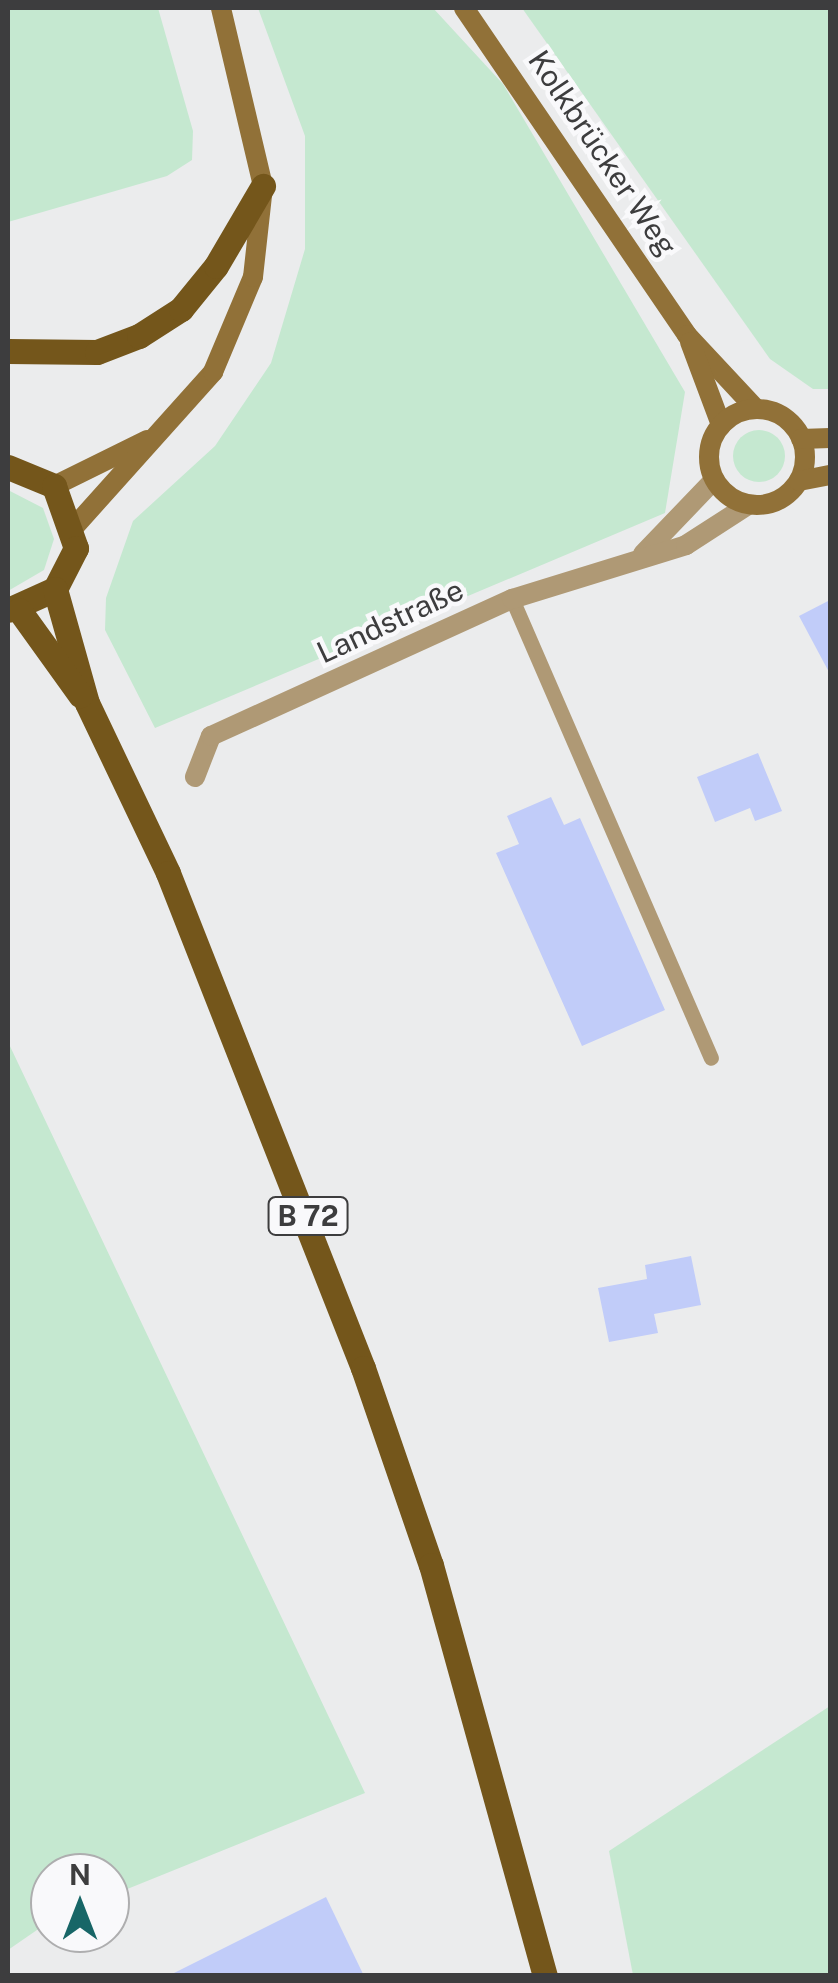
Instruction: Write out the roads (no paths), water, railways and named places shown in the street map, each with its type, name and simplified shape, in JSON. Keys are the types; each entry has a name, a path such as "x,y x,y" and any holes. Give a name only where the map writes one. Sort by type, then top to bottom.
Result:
{"main road":[{"path":"8,351 98,352 166,318 216,266 263,186"},
{"path":"8,467 54,486 75,526 70,569 55,590 13,610"},
{"name":"B 72","path":"55,590 87,703 176,891 364,1368 430,1565 545,1976"},
{"name":"B 72","path":"13,610 87,703"}],"street":[{"path":"75,526 154,437 234,332 253,277 263,186 221,8"},
{"name":"Kolkbrücker Weg","path":"464,8 688,335 756,409"},
{"name":"Kolkbrücker Weg","path":"688,335 720,425"},
{"path":"799,481 801,439 784,417 756,409 720,425 708,451 714,480 748,505 777,501 799,481 830,474"},
{"path":"54,486 154,437"},
{"path":"801,439 830,438"},
{"name":"Landstraße","path":"641,556 714,480"},
{"name":"Landstraße","path":"195,777 211,736 512,598 686,545 748,505"}],"lane":[{"path":"512,598 711,1058"}]}
